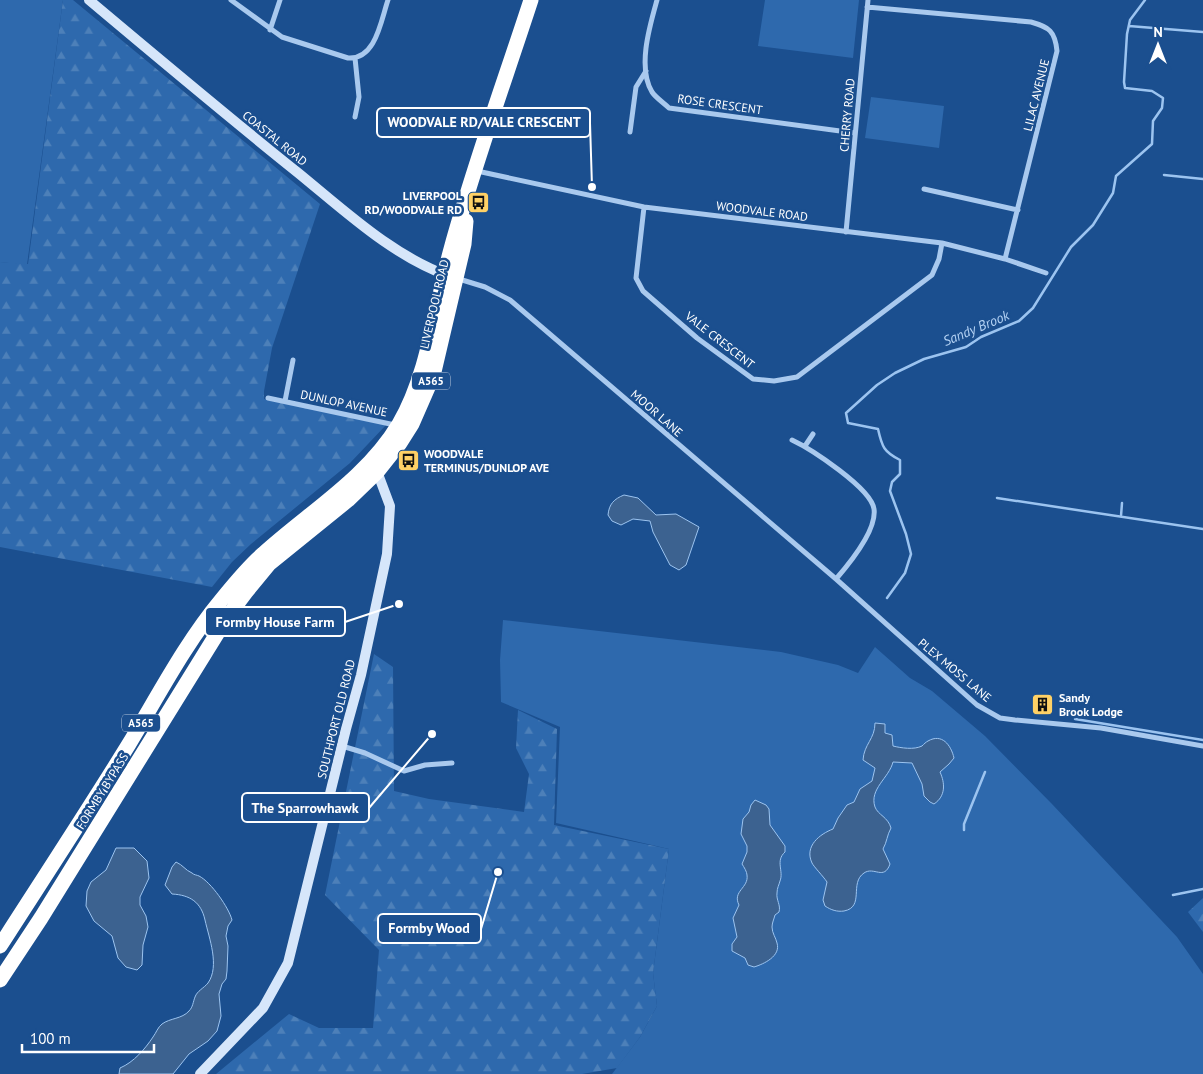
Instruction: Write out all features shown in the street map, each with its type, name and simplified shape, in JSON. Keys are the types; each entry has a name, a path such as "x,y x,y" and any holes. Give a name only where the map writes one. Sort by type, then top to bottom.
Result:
{"highway":[{"name":"LIVERPOOL ROAD","path":"375,466 412,399 422,372 450,276 464,244 470,187 474,171 531,0"},
{"name":"LIVERPOOL ROAD","path":"375,466 400,443 412,424 433,376 450,276"},
{"name":"FORMBY BYPASS","path":"0,980 61,886 228,616 269,564 348,500 375,466"},
{"name":"FORMBY BYPASS","path":"0,946 99,792 198,632 218,604 261,555 338,492 375,466"},
{"path":"0,957 5,956 34,912 61,886"}],"street":[{"name":"COASTAL ROAD","path":"89,0 222,112 370,231 408,258 450,276"},
{"path":"231,0 270,30 282,36 348,58 355,58 363,54 372,45 388,0"},
{"path":"270,30 280,0"},
{"name":"ROSE CRESCENT","path":"657,0 650,26 646,71 652,92 669,108 855,133"},
{"name":"CHERRY ROAD","path":"846,232 868,0"},
{"name":"LILAC AVENUE","path":"867,7 1031,22 1046,26 1056,39 1057,51 1005,259"},
{"path":"355,58 359,97 355,117"},
{"path":"630,132 636,87 646,71"},
{"name":"WOODVALE ROAD","path":"474,171 644,207 942,243 1005,259 1046,273"},
{"path":"924,189 1018,210"},
{"name":"VALE CRESCENT","path":"644,207 636,278 643,290 697,338 753,379 774,381 798,377 932,274 939,259 942,243"},
{"name":"MOOR LANE","path":"450,276 485,287 510,300 836,579"},
{"name":"DUNLOP AVENUE","path":"285,401 293,360"},
{"name":"DUNLOP AVENUE","path":"268,398 398,426"},
{"path":"805,446 813,434"},
{"path":"792,440 805,446 857,484 871,500 874,508 873,517 862,545 836,579"},
{"name":"SOUTHPORT OLD ROAD","path":"200,1074 263,1008 288,963 361,675 387,554 390,506 375,466"},
{"name":"PLEX MOSS LANE","path":"836,579 977,705 1000,718 1101,728 1203,746"},
{"path":"342,746 365,753 404,771 425,765 452,763"}],"green space":[{"path":"0,0 63,0 27,265 0,262"},
{"path":"63,0 73,0 320,204 272,348 264,399 386,425 350,463 251,544 232,562 212,587 0,547 0,262 28,264"},
{"path":"765,0 859,0 853,58 758,46"},
{"path":"871,97 944,106 939,148 865,138"},
{"path":"503,620 781,652 838,665 858,673 875,647 910,678 932,691 985,736 1177,937 1203,974 1203,1074 612,1074 640,1037 657,1006 653,973 669,849 556,823 560,727 501,702 500,660"},
{"path":"374,654 393,667 394,791 429,799 524,812 529,774 516,748 518,710 557,729 554,825 669,849 653,973 657,1006 640,1037 617,1068 582,1074 216,1074 289,1014 319,1028 373,1028 379,950 325,895"},
{"path":"1203,898 1203,932 1188,912"}],"shaded area":[{"path":"624,495 638,498 656,515 676,514 699,527 686,565 679,570 670,565 653,532 650,521 633,519 621,525 612,521 608,515 611,505 617,498"},
{"path":"875,723 885,724 885,733 892,735 893,746 915,748 938,738 948,745 954,758 940,772 943,789 941,797 934,804 924,796 922,784 912,763 893,762 877,789 874,801 876,810 888,821 891,828 883,849 890,864 885,872 868,871 864,873 858,883 854,905 844,911 836,911 825,906 823,900 827,882 812,863 810,851 819,837 833,829 847,805 854,802 860,789 872,781 875,768 863,760 865,750 875,729"},
{"path":"755,800 766,805 769,809 770,825 785,846 785,852 780,862 781,877 777,891 779,912 775,915 772,926 778,948 771,959 754,967 748,965 745,958 732,951 732,944 737,937 733,918 739,905 737,900 747,879 742,864 747,852 747,846 741,834 743,819"},
{"path":"116,848 134,848 147,861 149,878 140,897 140,905 146,916 148,927 143,945 142,965 137,970 126,967 118,958 112,936 94,921 86,906 87,891 91,882 106,870"},
{"path":"176,862 204,879 214,889 232,920 228,926 226,936 228,946 227,971 226,979 222,984 219,994 221,1016 217,1031 208,1041 189,1054 173,1074 119,1074 120,1068 139,1055 161,1025 183,1016 189,1011 196,995 208,983 213,969 212,952 201,908 189,898 172,894 165,885"}],"waterway":[{"name":"Sandy Brook","path":"887,598 905,573 911,554 906,534 890,491 892,482 900,474 900,460 884,448 878,429 848,423 846,413 877,385 895,373 924,359 966,347 981,337 1019,321 1033,308 1071,247 1093,225 1113,193 1116,176 1152,144 1153,121 1162,108 1163,98 1152,91 1125,88 1124,82 1127,34 1130,20 1145,0"},
{"path":"1129,26 1203,32"},
{"path":"1164,175 1203,179"},
{"path":"997,498 1203,529"},
{"path":"1121,516 1122,503"},
{"path":"1075,719 1203,740"},
{"path":"964,830 964,824 985,772"},
{"path":"1173,895 1203,889"}],"place":[{"name":"WOODVALE RD/VALE CRESCENT","path":"592,187"},
{"name":"LIVERPOOL RD/WOODVALE RD","path":"478,202"},
{"name":"WOODVALE TERMINUS/DUNLOP AVE","path":"408,460"},
{"name":"Formby House Farm","path":"399,604"},
{"name":"Sandy Brook Lodge","path":"1043,704"},
{"name":"The Sparrowhawk","path":"432,734"},
{"name":"Formby Wood","path":"498,872"}]}
